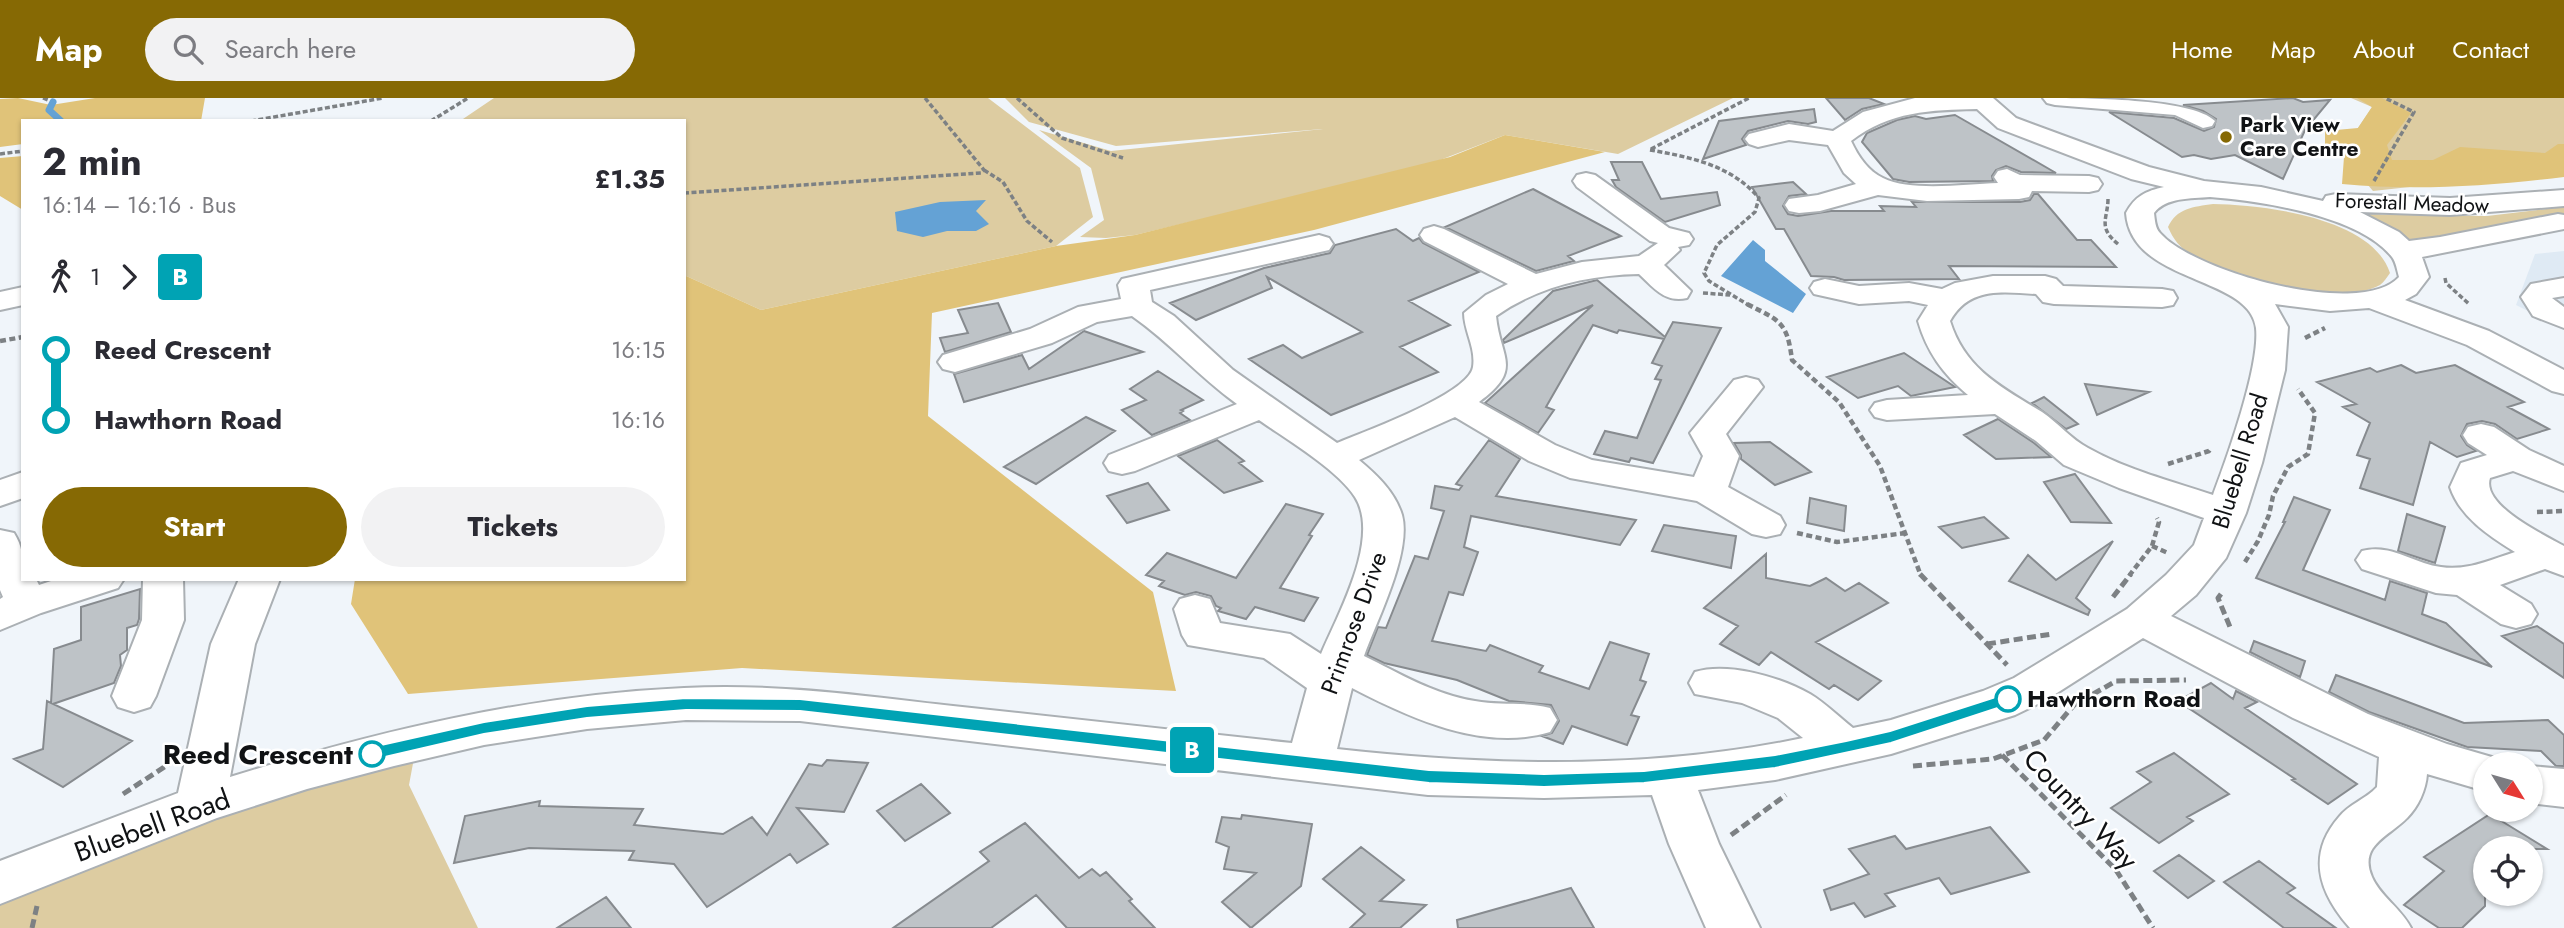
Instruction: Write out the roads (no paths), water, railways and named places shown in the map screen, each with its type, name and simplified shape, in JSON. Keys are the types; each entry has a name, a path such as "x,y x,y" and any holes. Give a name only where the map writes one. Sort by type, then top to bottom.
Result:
{"street":[{"path":"2056,98 2181,108 2203,121"},
{"path":"1758,139 1789,132 1838,139 1867,118 1900,106 1925,101 1980,100 2007,123 2109,162 2162,179 2210,189 2261,193 2330,211 2369,227 2409,264 2448,309 2564,372"},
{"path":"1838,139 1847,160 1863,177 1879,186 1902,191 2019,191 2010,180 2090,184"},
{"path":"2109,162 2134,175 2151,194 2138,216 2143,233 2177,260 2232,283 2304,299 2334,313"},
{"path":"1586,181 1660,235 1679,239 1646,265"},
{"path":"1799,205 1819,203 1879,186"},
{"path":"2147,203 2174,192 2210,189"},
{"name":"Forestall Meadow","path":"2261,193 2376,206 2482,207 2564,198"},
{"name":"Forestall Meadow","path":"2409,264 2440,246 2564,221"},
{"path":"1434,235 1535,285"},
{"path":"955,362 1041,336 1136,296 1319,244"},
{"path":"1334,457 1456,403 1487,376 1490,359 1486,333 1479,320 1480,313 1503,297 1582,270 1619,264 1646,265 1676,291"},
{"path":"2288,337 2295,313 2334,313 2403,290 2409,264"},
{"path":"1825,288 1859,295 1909,292 1947,299 1973,288 2010,283 2045,285 2054,295 2162,298"},
{"path":"2232,283 2259,303 2288,337"},
{"path":"2564,287 2542,291 2536,297 2544,309 2564,319"},
{"path":"0,301 21,296"},
{"name":"Primrose Drive","path":"1136,296 1221,377 1334,457 1363,482 1375,498 1383,517 1383,542 1373,578 1335,672 1310,764"},
{"path":"1947,299 1934,321 1936,334 1964,373 1999,403 2048,433 2075,456 2227,513"},
{"path":"2374,299 2478,338 2564,384"},
{"path":"0,326 21,322"},
{"name":"Bluebell Road","path":"19,891 200,806 304,772 484,728 587,712 686,704 800,705 1429,777 1544,780 1669,776 1775,762 1891,737 1966,714 2030,689 2125,611 2181,585 2212,549 2244,463 2268,370 2288,337"},
{"path":"1708,492 1721,456 1708,433 1746,387"},
{"path":"1456,403 1542,453 1583,470 1708,492 1766,525"},
{"path":"1887,410 1999,403"},
{"path":"1122,463 1262,406"},
{"path":"2481,435 2516,458 2564,480"},
{"path":"2516,458 2474,471 2469,487 2475,502 2504,527 2557,559"},
{"path":"0,495 21,484"},
{"path":"0,542 13,610 98,581"},
{"path":"2376,560 2436,580 2466,582 2557,559"},
{"path":"134,696 163,620 163,581"},
{"path":"200,806 220,704 259,629 264,612 263,581"},
{"path":"2466,582 2516,614"},
{"path":"1195,609 1203,635 1275,645 1335,672 1389,687 1472,718 1534,720"},
{"path":"2125,611 2318,713 2402,748 2473,769"},
{"path":"1711,683 1749,688 1794,706 1846,747"},
{"path":"2384,928 2361,907 2347,884 2343,858 2356,831 2391,804 2398,794 2404,778 2402,748"},
{"path":"1669,776 1694,844 1733,928"},
{"path":"2543,786 2564,788"}],"water":[{"path":"986,200 976,211 989,224 976,231 947,231 923,237 897,231 895,212 940,202"},
{"path":"1753,240 1765,250 1765,261 1806,294 1793,313 1721,276"}],"waterway":[{"path":"53,102 49,110 59,119"}],"place":[{"name":"Park View Care Centre","path":"2226,137"},
{"name":"Hawthorn Road","path":"2008,699"},
{"name":"Reed Crescent","path":"372,754"}]}
